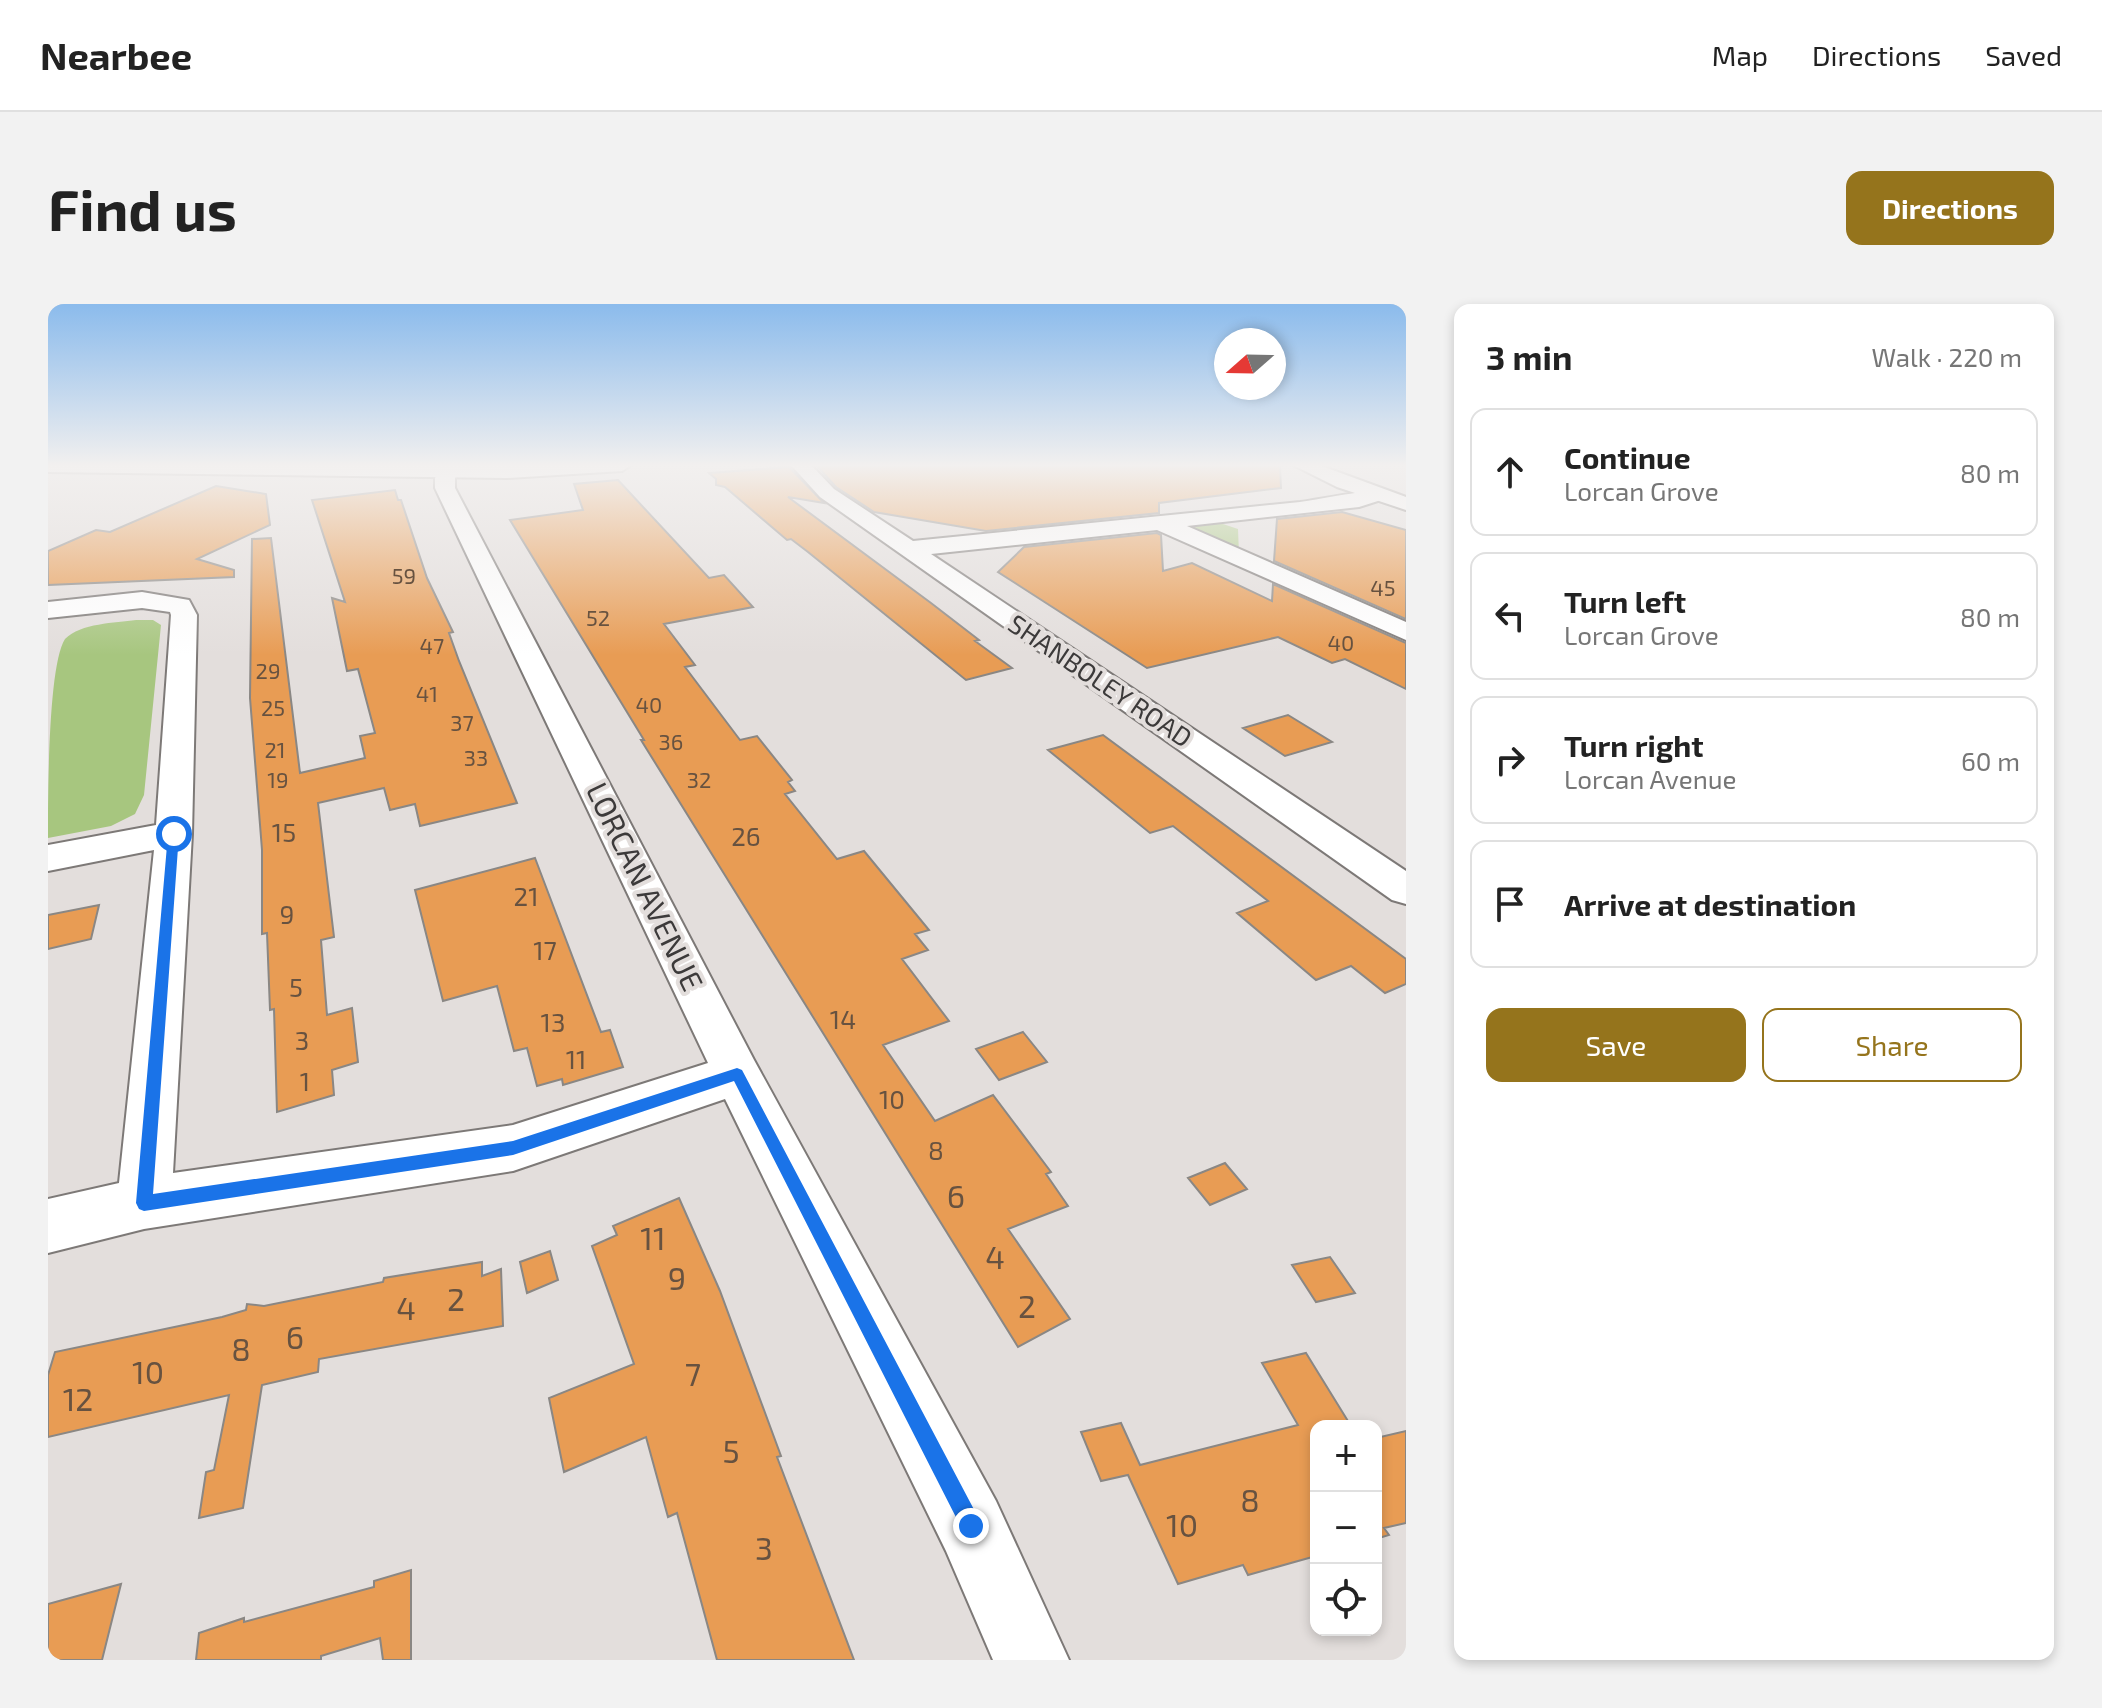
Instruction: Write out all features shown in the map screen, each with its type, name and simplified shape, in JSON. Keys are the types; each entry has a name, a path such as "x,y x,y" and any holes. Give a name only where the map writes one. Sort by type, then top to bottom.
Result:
{"street":[{"name":"LORCAN AVENUE","path":"465,528 737,1074 971,1526 1031,1660"},
{"name":"SHANBOLEY ROAD","path":"878,528 1406,890"},
{"path":"908,549 1110,528"},
{"path":"1173,528 1406,632"},
{"path":"48,610 142,600 180,606 184,615 174,834 144,1203"},
{"path":"48,858 174,834"},
{"path":"48,1226 144,1203 513,1148 737,1074"}],"green space":[{"path":"1190,528 1238,529 1239,555 1191,533"},
{"path":"153,620 161,625 144,795 135,814 111,826 48,838 52,703 59,653 65,639 80,630"}],"building":[{"path":"119,528 263,528 197,559 234,570 234,577 48,585 48,551 96,530 110,532"},
{"path":"321,528 410,528 427,578 453,632 449,633 459,661 517,803 420,826 415,804 390,810 384,788 318,803 334,937 321,940 327,1015 352,1008 358,1062 332,1070 334,1095 277,1112 274,1009 270,1010 267,933 262,934 262,850 250,698 252,539 271,538 300,773 365,758 360,736 375,733 358,669 347,671 332,598 345,602"},
{"path":"515,528 663,528 709,578 724,575 753,607 664,624 695,665 685,667 740,740 757,736 792,780 788,782 795,791 785,794 837,859 864,851 929,930 915,934 928,950 902,959 949,1021 883,1045 935,1121 993,1095 1051,1172 1046,1174 1068,1206 1008,1229 1070,1319 1018,1347 641,740 644,740"},
{"path":"773,528 830,528 1012,668 966,680 808,552 791,539 787,540"},
{"path":"970,528 1012,528 986,531"},
{"path":"1276,528 1406,530 1406,619 1274,561"},
{"path":"1161,535 1163,571 1192,563 1272,601 1273,584 1406,643 1406,689 1345,659 1332,663 1278,637 1147,668 998,572 1024,547"},
{"path":"1288,715 1332,742 1285,756 1243,728"},
{"path":"1103,735 1406,959 1406,984 1385,993 1351,966 1316,980 1237,913 1268,901 1173,826 1150,833 1048,750"},
{"path":"535,858 601,1032 610,1030 623,1067 563,1085 562,1079 537,1086 527,1048 514,1051 497,986 443,1001 415,890"},
{"path":"99,905 91,939 48,949 48,915"},
{"path":"1023,1032 1047,1062 999,1080 976,1049"},
{"path":"1225,1163 1247,1189 1210,1205 1188,1178"},
{"path":"679,1198 720,1291 781,1456 777,1457 854,1660 717,1660 677,1513 668,1517 646,1437 564,1472 549,1398 634,1364 592,1246 617,1235 613,1226"},
{"path":"550,1251 558,1280 527,1293 520,1262"},
{"path":"1330,1257 1355,1293 1316,1302 1292,1265"},
{"path":"482,1262 482,1276 501,1269 503,1326 319,1359 318,1372 262,1385 243,1508 199,1518 206,1472 214,1470 229,1395 48,1437 48,1375 55,1352 222,1317 246,1310 247,1304 264,1306 383,1282 384,1278"},
{"path":"1306,1353 1347,1420 1310,1420 1310,1558 1248,1575 1243,1565 1178,1584 1128,1475 1101,1481 1081,1432 1121,1423 1140,1465 1298,1425 1262,1363"},
{"path":"1406,1431 1406,1523 1384,1528 1389,1535 1382,1537 1382,1492 1382,1437"},
{"path":"411,1570 411,1660 383,1660 380,1638 321,1656 321,1660 196,1660 199,1633 244,1618 244,1622 374,1587 374,1581"},
{"path":"121,1584 102,1660 48,1660 48,1604"}],"route":[{"path":"174,834 144,1203 513,1148 737,1074 971,1526"}]}
